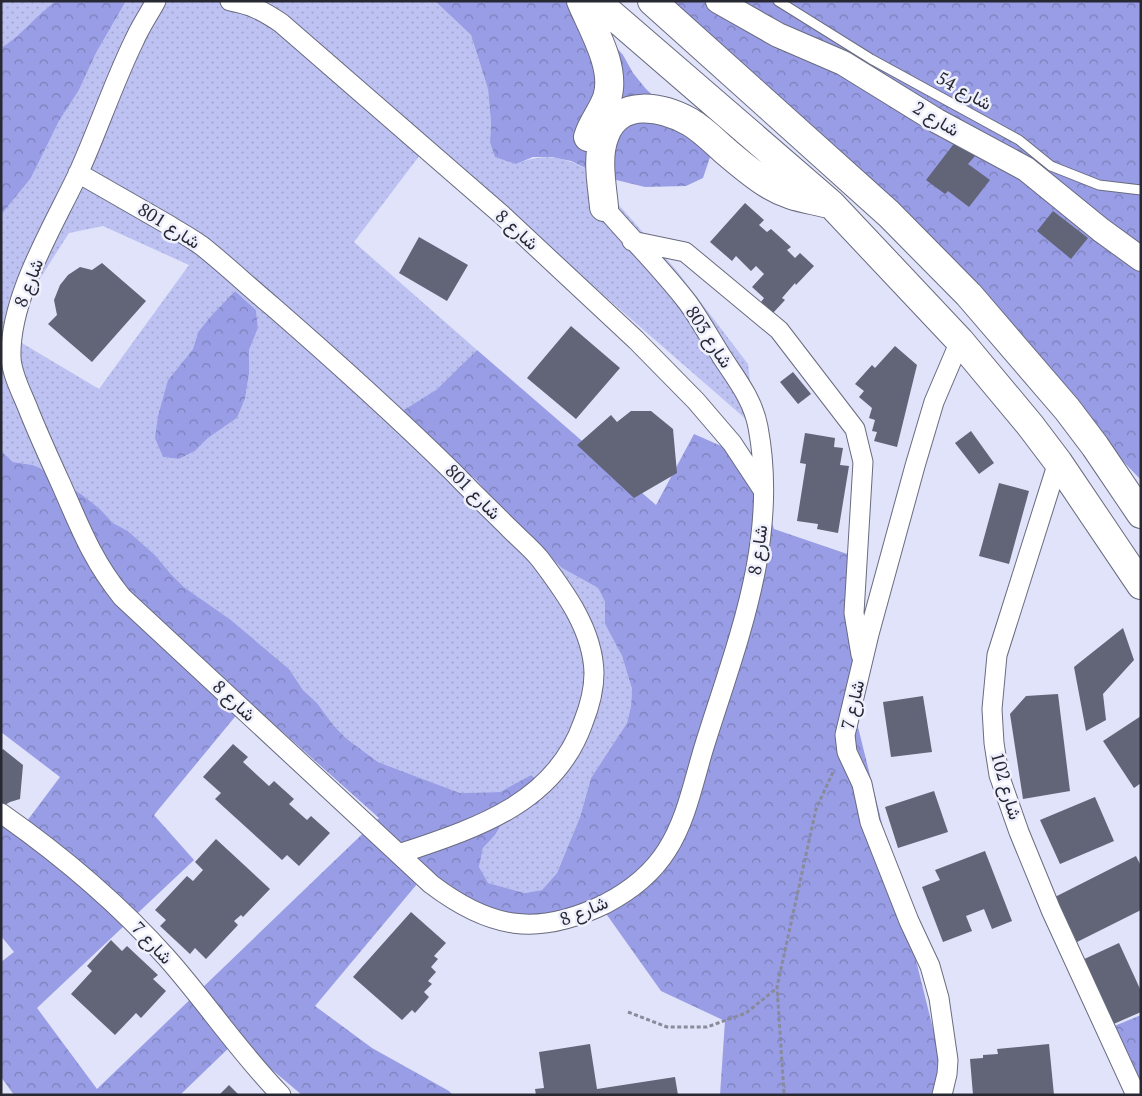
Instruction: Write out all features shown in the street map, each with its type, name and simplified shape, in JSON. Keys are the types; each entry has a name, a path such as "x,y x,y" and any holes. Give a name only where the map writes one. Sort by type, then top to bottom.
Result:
{"highway":[{"path":"581,1 605,58 609,73 608,95 603,108 593,123 584,151 584,165 587,176 604,207"},
{"path":"596,1 831,204 960,341 1030,425 1058,462 1141,585"},
{"path":"652,1 889,214 969,294 1067,408 1141,514"},
{"path":"604,207 600,164 604,135 610,124 619,116 634,110 650,108 662,110 691,122 744,167 788,195 831,204"}],"street":[{"name":"شارع 8","path":"156,1 134,40 78,173 49,232 28,282 15,321 11,359 17,381 77,524 106,578 122,597 398,854 452,899 485,916 521,924 539,925 566,920 630,890 667,851 684,815 755,580 762,533 764,492 732,443 696,401 636,340 509,222 281,23 262,10 250,5 230,1"},
{"name":"شارع 2","path":"718,1 778,35 843,63 937,121 1026,169 1101,230 1137,251"},
{"name":"شارع 801","path":"78,173 200,245 292,324 410,430 538,557 566,596 581,622 589,642 594,674 588,712 572,748 547,782 516,806 492,819 470,829 398,854"},
{"name":"شارع 803","path":"604,207 689,304 751,402 758,427 764,492"},
{"path":"632,241 685,252 779,330 855,429 863,462 854,613 862,665"},
{"name":"شارع 7","path":"942,1095 948,1074 948,1060 939,998 930,966 909,920 870,822 862,784 852,764 845,735 918,457 940,386 960,341"},
{"name":"شارع 102","path":"1058,462 997,656 992,709 994,743 999,775 1019,832 1051,910 1136,1095"},
{"name":"شارع 7","path":"1,813 67,862 138,926 167,958 280,1095"}],"lane":[{"name":"شارع 54","path":"778,1 871,59 1019,140 1051,166 1099,185 1141,190"}],"path":[{"path":"784,1093 777,987 816,808 846,745"},
{"path":"628,1012 667,1027 707,1027 746,1013 777,987"}],"shaded area":[{"path":"1,1 56,1 1,48"},
{"path":"126,1 435,1 471,35 488,89 491,123 490,142 516,164 544,157 561,159 588,170 677,271 748,364 755,427 429,143 354,242 477,350 436,390 422,400 464,470 477,480 535,543 562,568 598,588 605,602 605,624 622,656 632,689 627,723 591,778 580,817 557,873 542,890 525,893 487,883 479,867 483,848 495,835 531,775 500,792 460,793 378,762 347,739 334,726 317,703 303,690 289,669 231,620 184,587 155,555 128,531 113,523 100,509 33,465 13,462 1,451 1,215 31,178 59,121 79,90 96,53","holes":["103,226 189,265 99,389 5,333 69,233","235,291 256,310 258,328 249,350 249,374 245,399 237,418 208,438 195,451 179,459 163,457 168,380 193,349 198,332"]}],"green space":[{"path":"56,1 126,1 96,53 79,90 59,121 31,178 1,215 1,48"},
{"path":"435,1 575,1 623,55 633,73 646,89 661,103 708,138 710,157 703,178 686,186 645,187 604,177 571,161 552,157 533,157 516,164 495,157 490,142 491,123 488,89 471,35"},
{"path":"648,1 1141,1 1141,480 922,251"},
{"path":"235,291 256,310 258,328 249,350 249,374 245,399 237,418 208,438 195,451 179,459 163,457 155,438 158,416 168,380 193,349 198,332"},
{"path":"477,350 656,505 694,434 753,460 774,529 862,559 858,727 946,1081 943,1095 720,1095 725,1021 661,991 602,908 541,926 431,895 417,884 315,1006 372,1048 453,1095 302,1095 237,1040 180,1095 14,1095 1,1077 1,962 14,952 1,936 1,821 18,833 60,777 1,732 1,451 13,462 33,465 49,473 100,509 113,523 128,531 155,555 184,587 231,620 289,669 303,690 317,703 334,726 347,739 378,762 460,793 500,792 531,775 545,787 538,804 518,809 504,820 495,835 483,848 479,867 488,883 525,893 542,890 557,873 580,817 591,778 627,723 632,689 622,656 605,624 605,602 598,588 562,568 535,543 477,480 405,427 404,410 436,390","holes":["248,701 379,818 97,1089 37,1008 194,860 154,815"]},
{"path":"1141,1015 1141,1095 1112,1027"}],"building":[{"path":"956,141 975,156 968,164 990,180 969,207 948,191 945,194 926,180"},
{"path":"745,203 764,220 759,225 767,232 771,229 791,247 787,250 795,258 800,253 814,266 796,285 795,283 782,298 785,300 773,313 761,302 764,298 752,287 764,274 756,266 751,271 736,256 732,261 710,242"},
{"path":"1053,211 1088,238 1071,259 1037,231"},
{"path":"419,237 468,265 447,301 399,273"},
{"path":"102,263 146,301 92,362 48,324 57,315 54,300 60,285 68,275 80,267 92,270"},
{"path":"571,326 620,368 576,419 527,378"},
{"path":"895,346 917,365 897,447 874,441 877,432 872,431 875,420 869,418 872,408 859,397 864,391 855,384 872,365 875,368"},
{"path":"793,372 811,394 798,404 780,382"},
{"path":"631,411 651,411 673,429 677,473 634,498 577,445 611,415 617,422"},
{"path":"971,431 994,463 979,474 955,443"},
{"path":"805,433 835,438 834,447 843,448 840,465 849,466 838,533 817,529 818,524 797,521 806,464 800,463"},
{"path":"999,483 1029,491 1009,564 979,556"},
{"path":"1123,628 1134,660 1103,694 1106,720 1086,731 1074,667"},
{"path":"1058,694 1070,791 1023,799 1010,714 1026,696"},
{"path":"923,696 932,752 891,757 883,702"},
{"path":"1141,716 1141,783 1134,788 1103,741"},
{"path":"233,744 248,757 243,762 269,786 274,781 294,799 289,804 307,820 311,816 330,833 299,866 287,855 282,860 215,799 221,793 203,777"},
{"path":"3,749 23,765 20,799 3,806 1,804 1,751"},
{"path":"934,791 948,832 898,848 885,807"},
{"path":"1095,797 1114,841 1060,864 1040,820"},
{"path":"216,839 270,889 243,917 241,915 234,921 238,925 206,959 195,948 190,954 160,926 166,920 155,910 187,876 193,881 203,870 195,862"},
{"path":"985,851 1012,921 992,929 984,909 966,916 972,931 943,942 922,887 940,880 935,870"},
{"path":"1136,856 1141,866 1141,910 1077,942 1055,897"},
{"path":"411,912 446,943 434,956 438,959 431,967 436,972 428,981 432,984 424,992 429,997 415,1013 412,1010 402,1020 353,977"},
{"path":"111,940 122,951 127,946 158,975 153,979 166,991 141,1018 136,1013 115,1035 71,994 92,971 87,966"},
{"path":"1119,943 1141,991 1141,1012 1109,1026 1080,961"},
{"path":"590,1044 597,1089 675,1077 678,1095 536,1095 535,1089 544,1088 539,1052"},
{"path":"1049,1044 1054,1095 973,1095 970,1059 983,1058 983,1055 998,1054 997,1049"},
{"path":"229,1085 239,1095 219,1095"}]}
